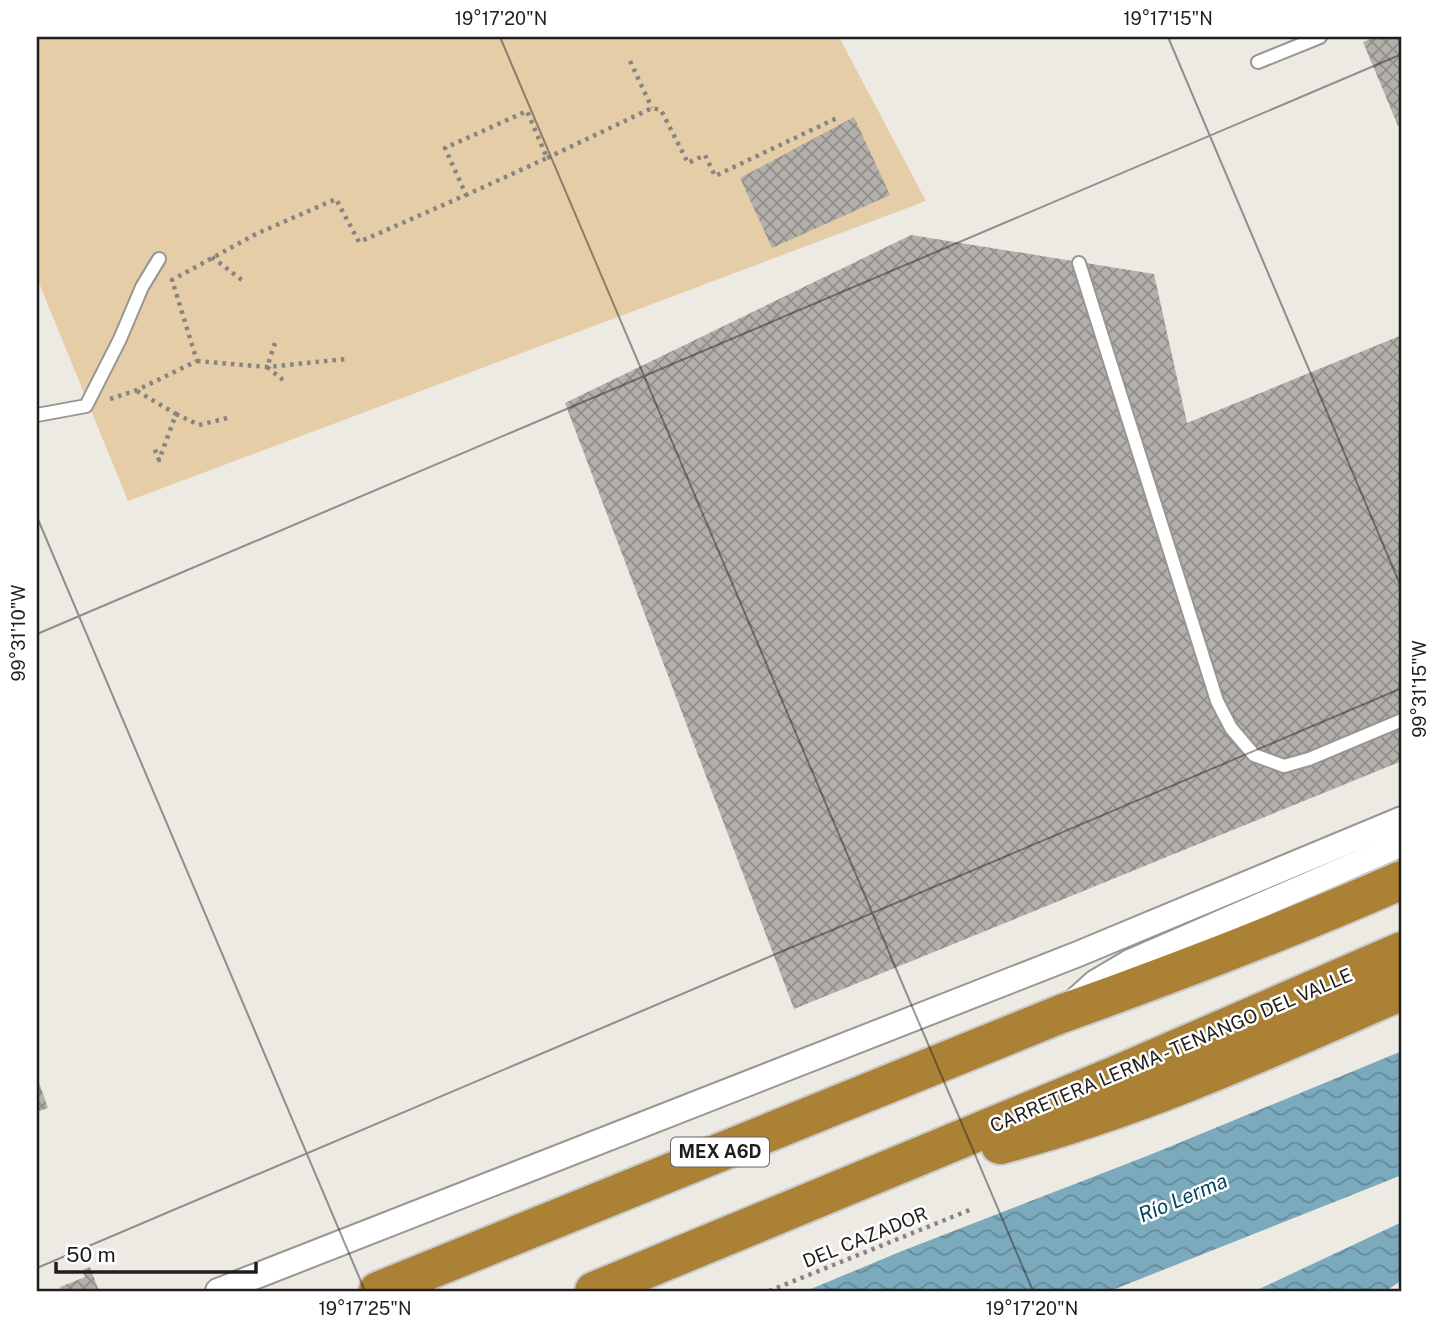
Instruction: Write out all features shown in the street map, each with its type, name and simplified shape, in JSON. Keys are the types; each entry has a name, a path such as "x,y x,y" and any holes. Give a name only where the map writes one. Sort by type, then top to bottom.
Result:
{"highway":[{"path":"1061,1014 1338,908 1402,880"},
{"name":"CARRETERA LERMA - TENANGO DEL VALLE","path":"594,1291 1116,1075 1402,951"},
{"path":"939,1148 983,1150 1041,1134 1206,1077 1402,991"},
{"name":"MEX A6D","path":"378,1291 1061,1014"}],"street":[{"path":"218,1291 1078,954 1402,819"},
{"path":"1061,1014 1096,982 1130,962 1402,844"}],"lane":[{"path":"1258,62 1320,37"},
{"path":"37,415 86,406 120,340 142,287 159,259"},
{"path":"1079,263 1217,701 1231,728 1254,755 1284,766 1309,759 1402,720"}],"path":[{"path":"630,61 652,108"},
{"path":"197,361 172,281 256,234 336,199 359,242 652,108 661,110 688,163 705,155 715,176 839,117"},
{"path":"466,195 445,148 527,111 547,158"},
{"path":"212,257 243,281"},
{"path":"267,367 275,342"},
{"path":"86,406 136,390 197,361 267,367 346,359"},
{"path":"267,367 283,380"},
{"path":"136,390 199,425 227,418"},
{"path":"153,445 159,460 176,414"},
{"name":"DEL CAZADOR","path":"769,1291 972,1209"}],"shaded area":[{"path":"37,37 839,37 926,201 128,501 37,278"}],"water":[{"name":"Río Lerma","path":"1402,1051 1402,1175 1110,1291 806,1291 1152,1154"},
{"path":"1402,1222 1402,1280 1386,1291 1255,1291"}],"building":[{"path":"1375,37 1402,37 1402,124 1398,126 1363,42"},
{"path":"854,117 890,195 772,248 740,178"},
{"path":"911,235 1154,274 1187,423 1402,335 1402,761 794,1009 565,403"},
{"path":"37,1077 48,1108 37,1112"},
{"path":"90,1267 99,1291 61,1291 60,1287 85,1277 82,1270"}]}
